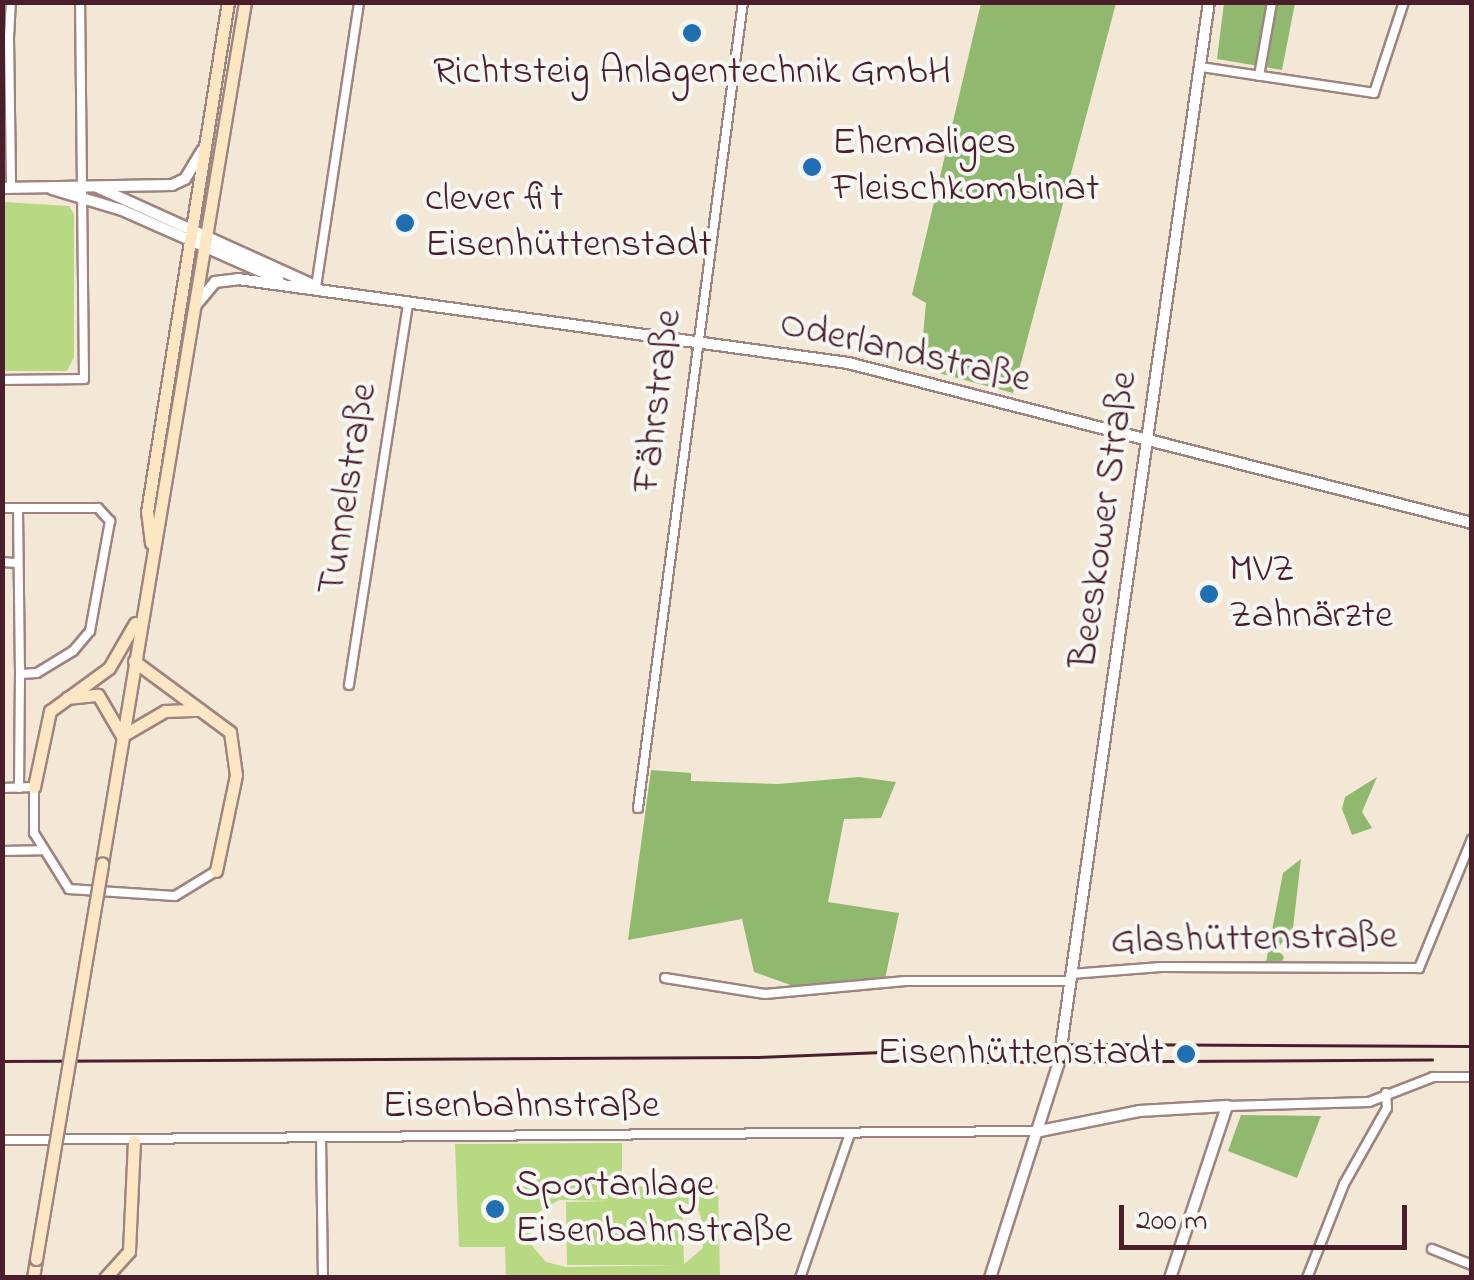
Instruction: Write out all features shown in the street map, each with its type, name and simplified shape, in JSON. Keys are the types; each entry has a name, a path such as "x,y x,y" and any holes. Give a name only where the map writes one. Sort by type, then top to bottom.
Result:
{"main road":[{"path":"152,547 148,512 228,2"},
{"path":"33,1278 245,2"},
{"path":"34,787 44,726 58,701 109,668 142,611"},
{"path":"134,661 230,732 235,750 226,847 216,871"},
{"path":"58,701 98,696 122,736"},
{"path":"122,736 165,711 205,711"},
{"path":"105,1278 129,1251 134,1141"}],"street":[{"path":"11,2 6,38 7,188 172,185 184,179 202,150"},
{"path":"2,380 84,378 80,2"},
{"path":"316,286 359,2"},
{"name":"Fährstraße","path":"638,808 743,2"},
{"name":"Beeskower Straße","path":"990,1278 1048,1107 1059,1062 1209,2"},
{"path":"1259,76 1272,2"},
{"path":"1202,67 1374,93 1404,2"},
{"name":"Oderlandstraße","path":"97,187 316,286"},
{"name":"Oderlandstraße","path":"52,189 122,210 202,249 288,284"},
{"name":"Oderlandstraße","path":"194,306 225,279 316,286 859,365 1146,443 1472,523"},
{"name":"Tunnelstraße","path":"349,684 408,302"},
{"path":"2,508 98,508 107,513 112,534 90,631 73,652 36,673 20,674"},
{"path":"18,508 19,788"},
{"path":"2,562 18,563"},
{"path":"2,788 34,787 41,850 70,889 88,894 175,896 216,871"},
{"name":"Glashüttenstraße","path":"1070,978 1161,967 1418,968 1472,839"},
{"path":"2,851 41,850"},
{"path":"665,978 765,994 905,980 1070,978"},
{"path":"1040,1131 1140,1111 1338,1105 1386,1094 1433,1077 1472,1077"},
{"path":"1308,1278 1344,1184 1387,1108 1386,1094"},
{"path":"1170,1278 1226,1106"},
{"path":"1048,1107 1068,1127"},
{"name":"Eisenbahnstraße","path":"2,1140 1040,1131"},
{"path":"800,1278 850,1134"},
{"path":"321,1138 323,1278"},
{"path":"1432,1250 1472,1265"}],"green space":[{"path":"981,3 1116,3 1013,393 920,368 926,303 912,295"},
{"path":"1224,3 1295,3 1282,70 1217,59"},
{"path":"3,202 69,206 74,214 74,357 67,371 3,371"},
{"path":"651,770 691,773 691,781 778,784 859,777 896,782 881,818 844,819 828,902 899,913 885,979 796,987 754,972 742,919 628,940"},
{"path":"1377,777 1362,812 1372,828 1352,835 1342,809 1345,797"},
{"path":"1301,859 1293,928 1277,949 1284,957 1281,964 1266,962 1283,873"},
{"path":"1241,1115 1321,1116 1297,1178 1228,1151"},
{"path":"622,1143 622,1187 718,1185 720,1275 506,1277 505,1247 459,1247 455,1144","holes":["559,1200 612,1201 566,1202 567,1265 680,1265 566,1267 546,1262 533,1247 530,1229 537,1213","682,1201 699,1211 706,1234 702,1249 684,1264"]}],"railway":[{"path":"2,1061 758,1057 1087,1044 1472,1046"},
{"path":"977,1062 1432,1060"}],"place":[{"name":"Richtsteig Anlagentechnik GmbH","path":"692,33"},
{"name":"Ehemaliges Fleischkombinat","path":"812,167"},
{"name":"clever fit Eisenhüttenstadt","path":"405,223"},
{"name":"MVZ Zahnärzte","path":"1209,594"},
{"name":"Eisenhüttenstadt","path":"1186,1054"},
{"name":"Sportanlage Eisenbahnstraße","path":"495,1209"}]}
